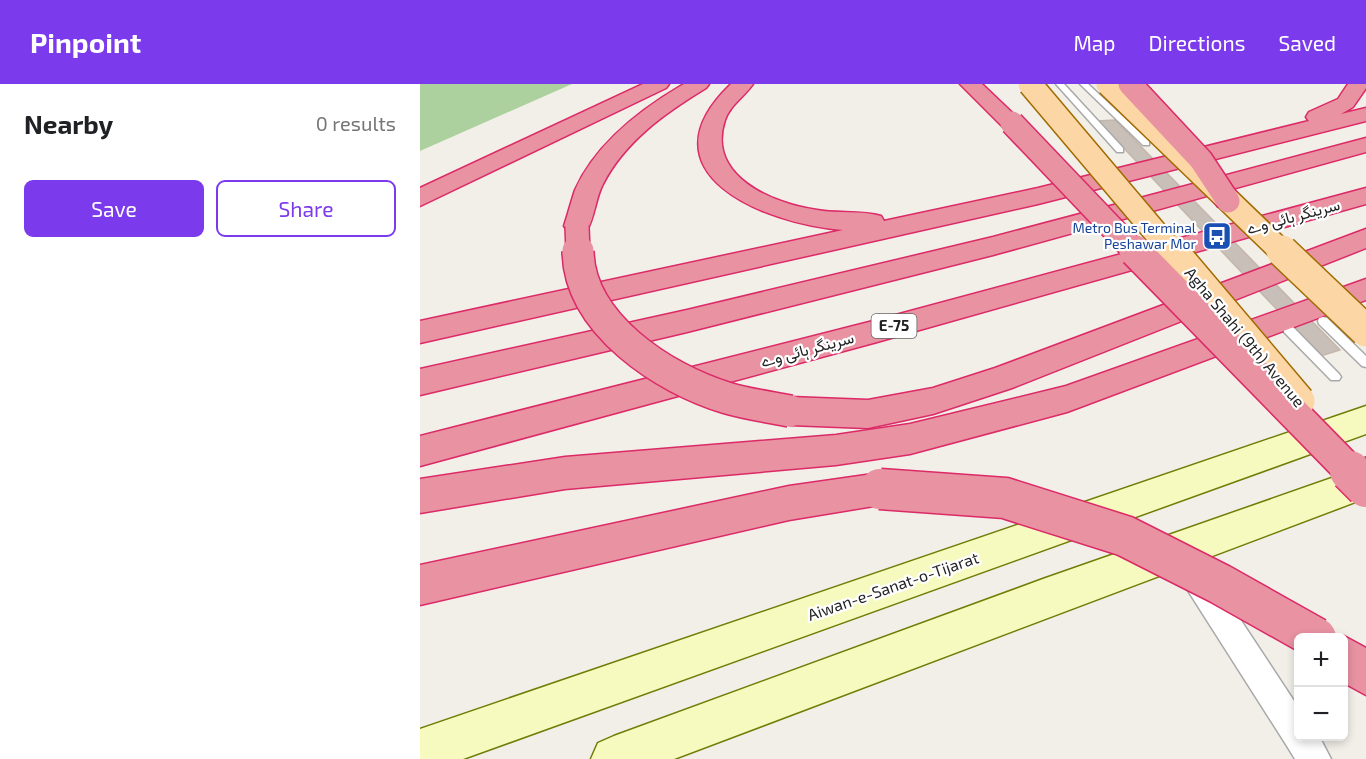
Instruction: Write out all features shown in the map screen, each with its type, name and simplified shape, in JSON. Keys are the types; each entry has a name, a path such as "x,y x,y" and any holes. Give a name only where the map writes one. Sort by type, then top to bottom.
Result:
{"highway":[{"path":"420,198 658,84"},
{"path":"699,84 666,102 636,126 611,153 589,187 577,226 578,266 592,302 621,339 667,372 726,398 790,411 868,414 933,401 1001,379 1366,238"},
{"path":"743,84 728,96 711,120 709,144 716,167 736,188 768,206 814,218 859,222 952,215"},
{"path":"970,84 1012,123 1207,327 1366,487"},
{"path":"1130,84 1201,160 1228,201"},
{"path":"1271,137 1346,103 1358,84"},
{"path":"420,333 1038,196 1366,114"},
{"path":"420,382 687,321 970,251 1366,145"},
{"name":"سرینگر ہائی وے","path":"420,451 877,331 1366,196"},
{"path":"420,496 566,473 836,450 910,439 1067,399 1366,289"},
{"path":"420,585 789,503 880,489 1005,498 1125,536 1230,589 1307,633"},
{"path":"1348,660 1366,674"}],"main road":[{"name":"Agha Shahi (9th) Avenue","path":"1030,84 1366,481"},
{"path":"1108,84 1148,125 1366,331"},
{"name":"Aiwan-e-Sanat-o-Tijarat","path":"420,752 1366,420"},
{"path":"614,759 1366,481"}],"street":[{"path":"1178,550 1294,728"},
{"path":"1302,741 1314,759"}],"lane":[{"path":"1060,84 1120,150"},
{"path":"1084,84 1146,143"},
{"path":"1323,321 1366,363"},
{"path":"1288,329 1335,377"}],"green space":[{"path":"420,84 572,84 420,151"}],"building":[{"name":"Metro Bus Terminal Peshawar Mor","path":"1115,120 1340,350 1321,356 1098,121"}],"place":[{"name":"Metro Bus Terminal Peshawar Mor","path":"1217,236"}]}
